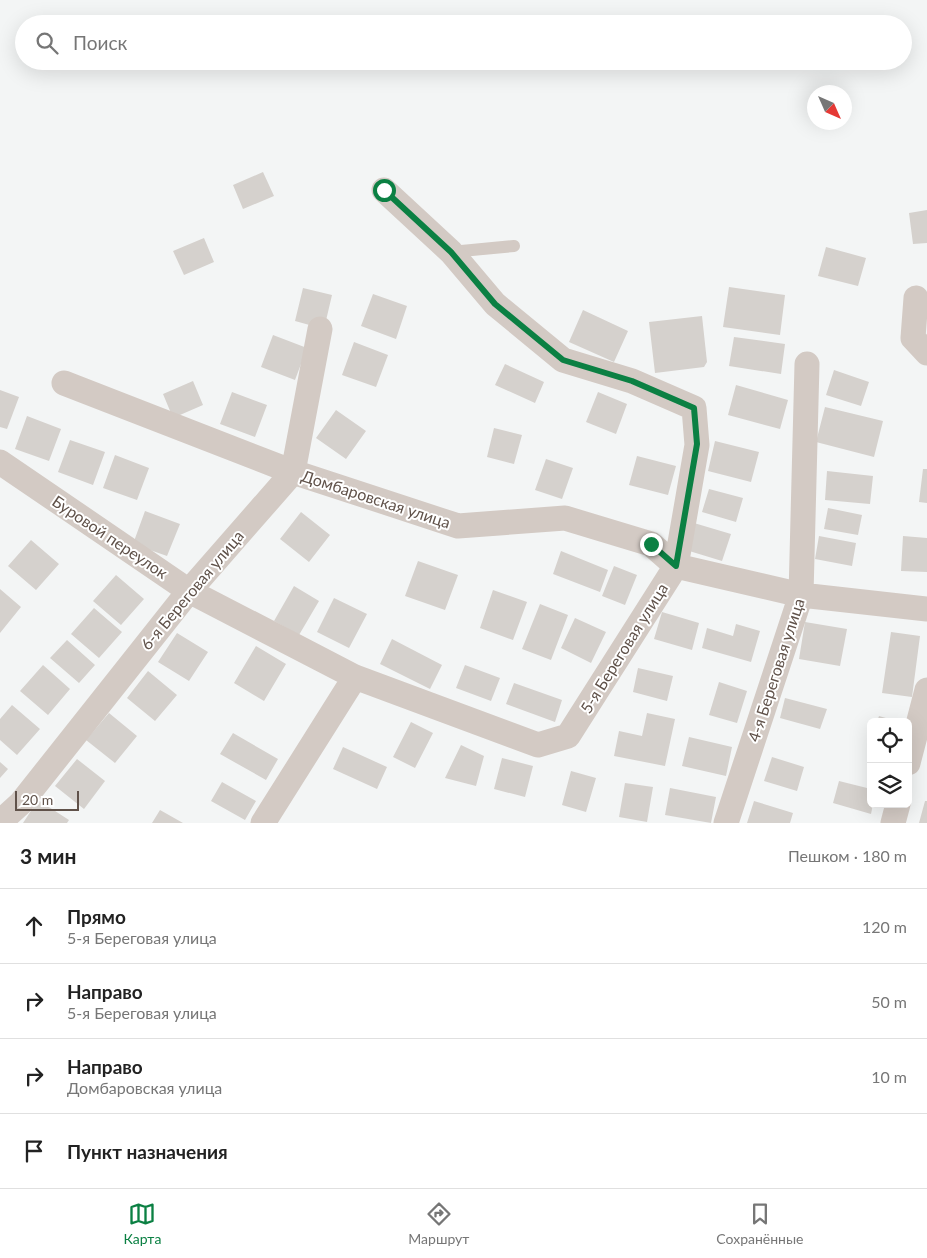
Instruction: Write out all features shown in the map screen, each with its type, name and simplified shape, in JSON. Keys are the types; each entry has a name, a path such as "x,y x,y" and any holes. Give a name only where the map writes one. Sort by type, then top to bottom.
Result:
{"street":[{"name":"5-я Береговая улица","path":"384,190 451,252 495,304 563,360 632,381 694,408 697,444 676,566 568,736"},
{"path":"916,298 913,338 927,353"},
{"path":"293,472 320,329"},
{"name":"4-я Береговая улица","path":"726,823 801,595 807,364"},
{"name":"Домбаровская улица","path":"64,383 293,472 458,526 565,518 651,544 676,566 801,595 927,609"},
{"name":"Буровой переулок","path":"0,462 188,591 355,677 538,745 568,736"},
{"name":"6-я Береговая улица","path":"0,822 20,802 188,591 293,472"},
{"path":"263,823 355,677"},
{"path":"912,748 927,690"},
{"path":"893,823 897,808"}],"lane":[{"path":"451,252 514,246"}],"building":[{"path":"263,172 274,196 243,209 233,185"},
{"path":"927,210 927,243 913,244 909,213"},
{"path":"204,238 214,262 184,275 173,251"},
{"path":"826,247 866,258 858,286 818,276"},
{"path":"729,287 785,295 780,335 723,327"},
{"path":"303,288 332,295 324,329 295,321"},
{"path":"373,294 407,306 396,339 361,326"},
{"path":"583,310 628,331 614,362 569,342"},
{"path":"702,316 707,362 704,367 655,373 649,322"},
{"path":"273,335 307,348 295,380 261,367"},
{"path":"734,337 785,344 781,374 729,366"},
{"path":"354,342 388,355 376,387 342,375"},
{"path":"505,364 544,382 535,403 495,385"},
{"path":"834,370 869,382 861,406 826,395"},
{"path":"193,381 203,405 173,418 163,394"},
{"path":"736,385 788,400 780,429 728,415"},
{"path":"0,390 19,397 7,429 0,427"},
{"path":"232,392 267,405 255,437 220,424"},
{"path":"598,392 627,404 616,434 586,422"},
{"path":"825,407 883,421 874,457 816,442"},
{"path":"336,410 366,431 346,459 316,438"},
{"path":"27,416 61,429 49,461 15,449"},
{"path":"494,428 522,435 514,464 487,457"},
{"path":"70,440 105,452 93,485 58,472"},
{"path":"715,441 759,452 751,482 708,471"},
{"path":"115,455 149,468 137,500 103,488"},
{"path":"637,456 676,466 668,495 629,485"},
{"path":"546,459 573,468 562,499 535,490"},
{"path":"923,469 927,469 927,503 919,502"},
{"path":"827,471 873,476 870,504 825,500"},
{"path":"709,489 743,498 736,522 702,512"},
{"path":"828,508 862,515 858,535 824,529"},
{"path":"145,511 180,524 167,556 133,544"},
{"path":"301,512 330,535 309,562 280,539"},
{"path":"694,523 731,534 722,561 686,550"},
{"path":"819,536 856,543 852,566 815,559"},
{"path":"903,536 927,538 927,572 901,571"},
{"path":"31,540 59,564 36,590 8,566"},
{"path":"561,551 608,570 600,592 553,574"},
{"path":"418,561 458,575 445,610 405,596"},
{"path":"614,566 637,575 625,605 602,596"},
{"path":"116,575 144,599 121,625 93,601"},
{"path":"294,586 319,601 299,635 274,621"},
{"path":"0,589 21,607 0,633"},
{"path":"493,590 527,602 513,640 480,628"},
{"path":"334,598 367,614 349,648 317,632"},
{"path":"540,604 568,615 551,660 522,649"},
{"path":"94,608 122,632 99,658 71,634"},
{"path":"662,612 699,623 692,650 654,639"},
{"path":"575,618 606,632 591,663 561,648"},
{"path":"805,622 847,629 840,666 799,659"},
{"path":"736,624 760,631 751,662 702,648 707,628 733,636"},
{"path":"891,632 920,636 912,697 882,693"},
{"path":"177,633 208,652 189,681 158,662"},
{"path":"392,639 442,665 430,689 380,664"},
{"path":"67,640 95,665 79,683 50,658"},
{"path":"256,646 286,664 264,701 234,683"},
{"path":"43,665 70,689 48,715 20,691"},
{"path":"465,665 500,678 491,701 456,688"},
{"path":"638,668 673,676 667,701 633,692"},
{"path":"148,671 177,695 155,721 127,698"},
{"path":"719,682 747,691 737,723 709,715"},
{"path":"514,683 562,700 555,722 506,704"},
{"path":"785,698 827,709 820,729 780,718"},
{"path":"12,705 40,729 17,755 0,740 0,719"},
{"path":"109,713 137,736 115,763 86,740"},
{"path":"647,713 675,719 665,766 614,756 619,731 642,736"},
{"path":"411,722 433,733 415,768 393,757"},
{"path":"233,733 278,759 266,780 220,754"},
{"path":"689,737 732,747 726,776 682,766"},
{"path":"461,745 484,756 476,786 445,778"},
{"path":"343,747 387,767 377,789 333,769"},
{"path":"772,757 804,767 797,791 764,781"},
{"path":"502,758 533,766 525,797 494,789"},
{"path":"77,759 105,781 84,809 55,786"},
{"path":"0,762 8,769 0,778"},
{"path":"571,771 596,778 586,812 562,805"},
{"path":"839,781 867,788 867,808 872,808 871,814 833,803"},
{"path":"222,782 256,801 245,820 211,801"},
{"path":"625,783 653,787 647,822 619,817"},
{"path":"670,788 716,797 711,823 665,815"},
{"path":"38,800 69,820 67,823 23,823"},
{"path":"754,801 793,813 790,823 747,823"},
{"path":"925,801 927,801 927,823 919,823"},
{"path":"160,810 183,823 152,823"}],"route":[{"path":"384,190 451,252 495,304 563,360 632,381 694,408 697,444 676,566 651,544"}]}
